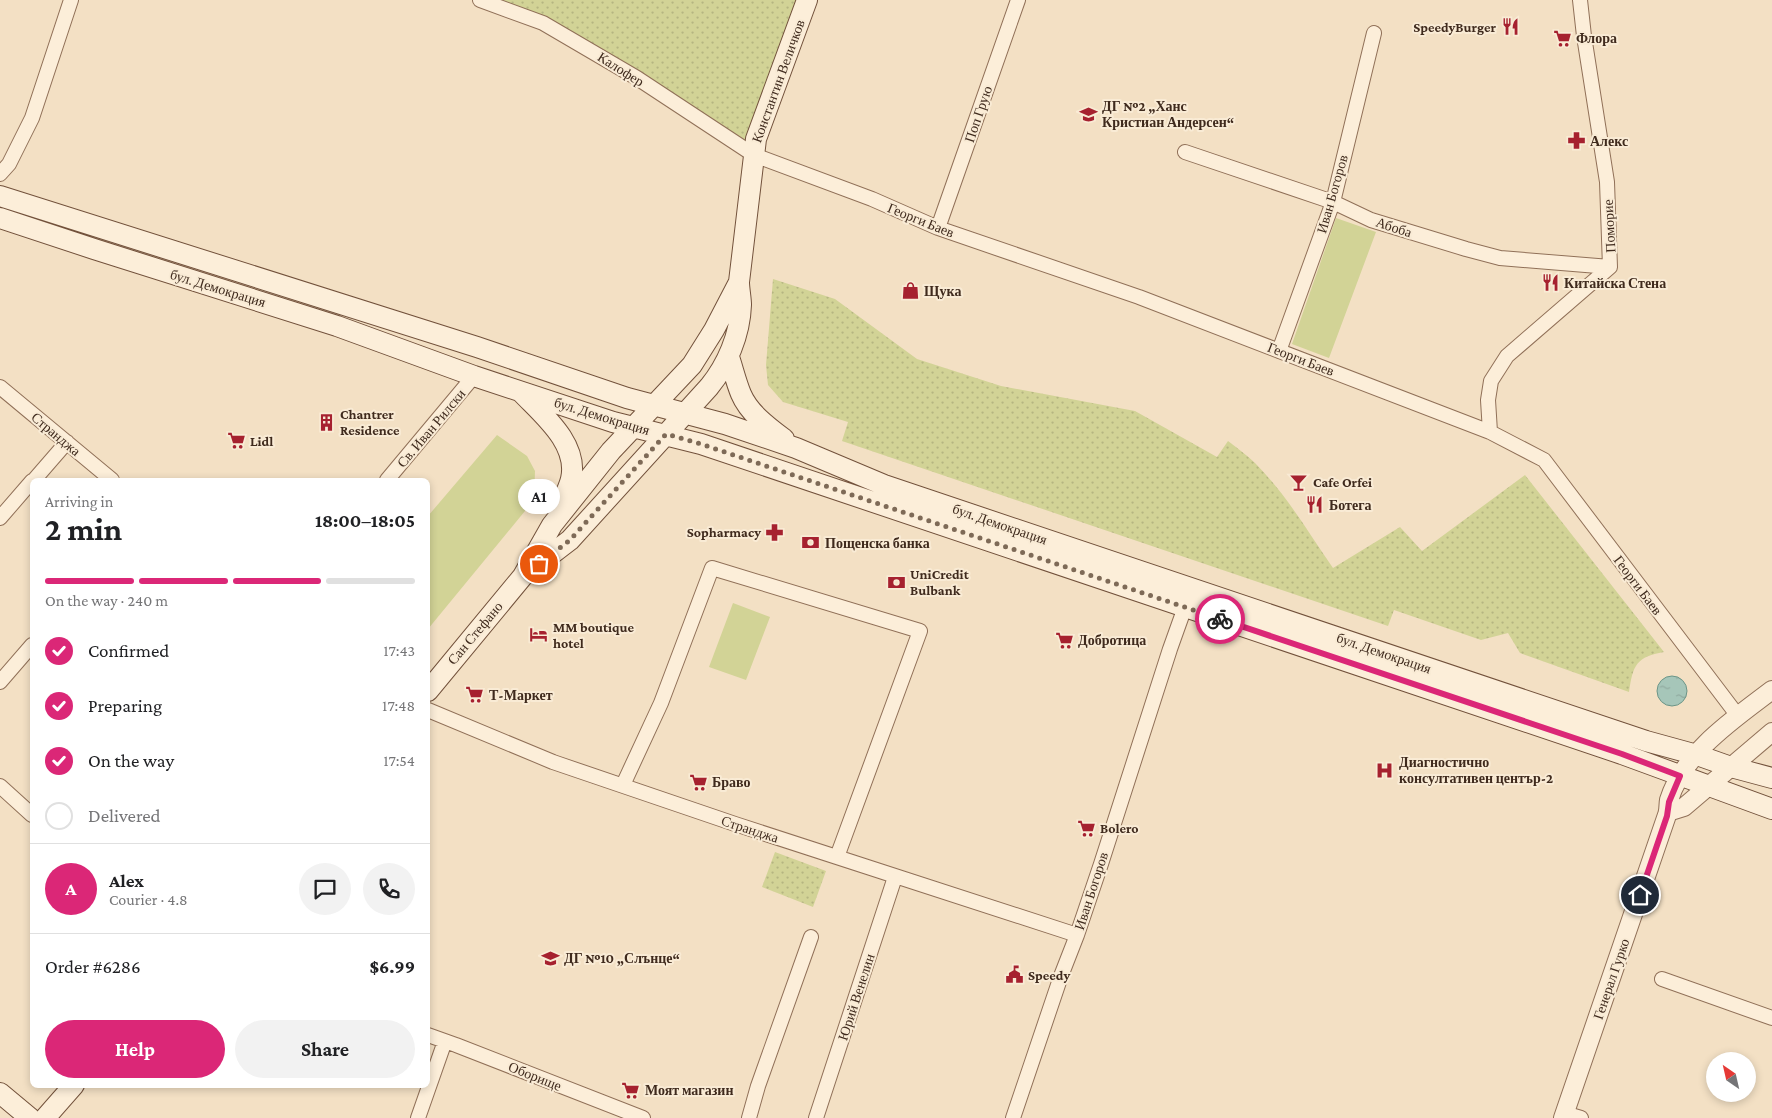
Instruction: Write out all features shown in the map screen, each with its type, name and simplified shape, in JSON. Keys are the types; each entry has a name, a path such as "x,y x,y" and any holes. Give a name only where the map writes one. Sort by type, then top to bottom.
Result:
{"main road":[{"name":"Константин Величков","path":"686,413 719,375 729,357 737,330 741,305 739,282 756,139 807,0"},
{"name":"бул. Демокрация","path":"0,196 477,346 654,406 686,413 796,448 884,485 1646,741 1772,778"},
{"name":"бул. Демокрация","path":"0,218 337,326 474,376 613,422 701,444 1622,754 1772,810"},
{"name":"Константин Величков","path":"654,406 701,353 739,282"},
{"path":"729,357 741,396 749,408 796,448"},
{"path":"521,391 562,439 572,464 571,479 552,525"},
{"name":"Сан Стефано","path":"430,689 523,576 552,525 611,451 654,406"},
{"name":"Сан Стефано","path":"523,576 570,540 686,413"},
{"path":"45,1118 71,1088"},
{"path":"0,1092 30,1118"}],"street":[{"path":"0,174 9,164 32,118 71,0"},
{"name":"Калофер","path":"480,0 543,23 637,78 754,155"},
{"name":"Поп Грую","path":"938,228 1018,0"},
{"name":"Поморие","path":"1490,432 1488,400 1491,381 1507,356 1610,267 1606,182 1580,0"},
{"name":"Иван Богоров","path":"1278,351 1332,202 1374,33"},
{"name":"Абоба","path":"1185,152 1332,202 1371,220 1466,249 1500,258 1610,267"},
{"name":"Георги Баев","path":"754,155 872,199 938,228 1139,297 1490,432 1544,460 1738,716"},
{"name":"Св. Иван Рилски","path":"389,478 474,376"},
{"name":"Странджа","path":"0,387 110,478"},
{"path":"36,478 67,442"},
{"path":"0,518 30,484"},
{"path":"623,785 661,703 712,568 920,632 837,857"},
{"name":"Иван Богоров","path":"1013,1118 1185,607"},
{"path":"0,682 30,647"},
{"name":"Генерал Гурко","path":"1569,1116 1668,812 1669,802 1680,776 1724,726 1772,690"},
{"name":"Странджа","path":"430,711 553,762 895,877 1076,935"},
{"path":"1668,812 1684,807 1772,732"},
{"path":"0,786 30,813"},
{"name":"Юрий Венелин","path":"816,1118 895,877"},
{"path":"749,1118 758,1086 811,936"},
{"path":"1662,979 1772,1018"},
{"name":"Оборище","path":"430,1036 620,1114 643,1118"},
{"path":"430,1085 446,1041"},
{"path":"418,1118 429,1088"}],"green space":[{"path":"480,0 807,0 754,155 597,54"},
{"path":"1336,218 1376,232 1329,358 1292,344"},
{"path":"773,279 835,299 917,359 1001,386 1135,411 1217,457 1228,441 1252,460 1277,487 1333,568 1400,527 1422,551 1525,475 1664,652 1647,657 1638,664 1632,675 1629,692 1520,653 1508,633 1481,640 1394,610 1388,626 842,441 848,422 783,402 768,385 766,365"},
{"path":"497,435 527,456 535,471 534,500 430,627 430,514"},
{"path":"733,603 770,617 746,680 709,667"},
{"path":"775,852 826,871 813,907 762,887"}],"water":[{"path":"1672,676 1683,680 1687,691 1683,702 1672,706 1661,702 1657,691 1661,680"}],"way so far":[{"path":"539,564 570,540 666,434 701,444 1220,619"}],"place":[{"name":"SpeedyBurger","path":"1510,27"},
{"name":"Флора","path":"1562,38"},
{"name":"ДГ №2 „Ханс Кристиан Андерсен“","path":"1088,114"},
{"name":"Алекс","path":"1576,141"},
{"name":"Китайска Стена","path":"1550,283"},
{"name":"Щука","path":"910,291"},
{"name":"Chantrer Residence","path":"326,422"},
{"name":"Lidl","path":"236,441"},
{"name":"Cafe Orfei","path":"1299,482"},
{"name":"Ботега","path":"1315,505"},
{"name":"Sopharmacy","path":"775,532"},
{"name":"Пощенска банка","path":"811,543"},
{"name":"A1","path":"539,564"},
{"name":"UniCredit Bulbank","path":"896,582"},
{"name":"MM boutique hotel","path":"539,635"},
{"name":"Добротица","path":"1064,640"},
{"name":"Т-Маркет","path":"475,695"},
{"name":"Диагностично консултативен център-2","path":"1385,770"},
{"name":"Браво","path":"698,782"},
{"name":"Bolero","path":"1086,828"},
{"name":"ДГ №10 „Слънце“","path":"550,958"},
{"name":"Speedy","path":"1014,975"},
{"name":"Моят магазин","path":"631,1090"}],"route":[{"path":"1220,619 1622,754 1680,776 1669,802 1667,816 1640,895"}]}
